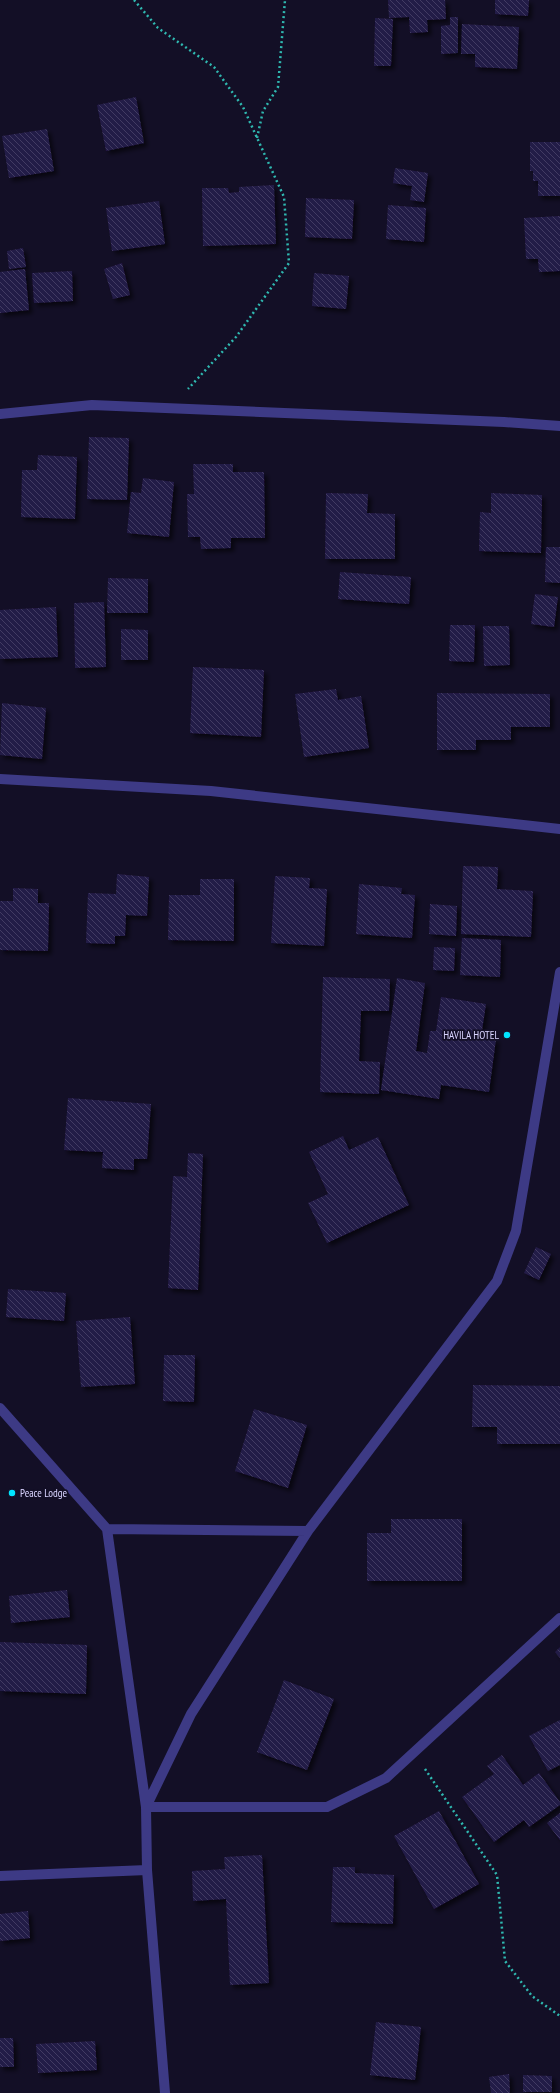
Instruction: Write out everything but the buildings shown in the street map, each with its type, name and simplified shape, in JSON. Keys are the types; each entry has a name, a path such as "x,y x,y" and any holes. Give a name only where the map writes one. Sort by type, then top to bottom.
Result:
{"street":[{"path":"0,414 92,405 496,421 560,426"},
{"path":"0,779 211,791 560,829"},
{"path":"146,1807 191,1714 308,1531 497,1280 516,1231 560,972"},
{"path":"0,1408 107,1530 146,1807 147,1870 165,2093"},
{"path":"107,1530 308,1531"},
{"path":"146,1807 327,1807 386,1778 560,1618"},
{"path":"0,1876 147,1870"}],"path":[{"path":"134,0 158,28 214,67 243,107 284,197 289,263 236,337 170,408"},
{"path":"257,138 263,111 278,87 285,0"},
{"path":"416,1750 423,1766 497,1875 505,1961 532,1996 560,2016"}],"place":[{"name":"HAVILA HOTEL","path":"507,1035"},
{"name":"Peace Lodge","path":"12,1493"}]}
